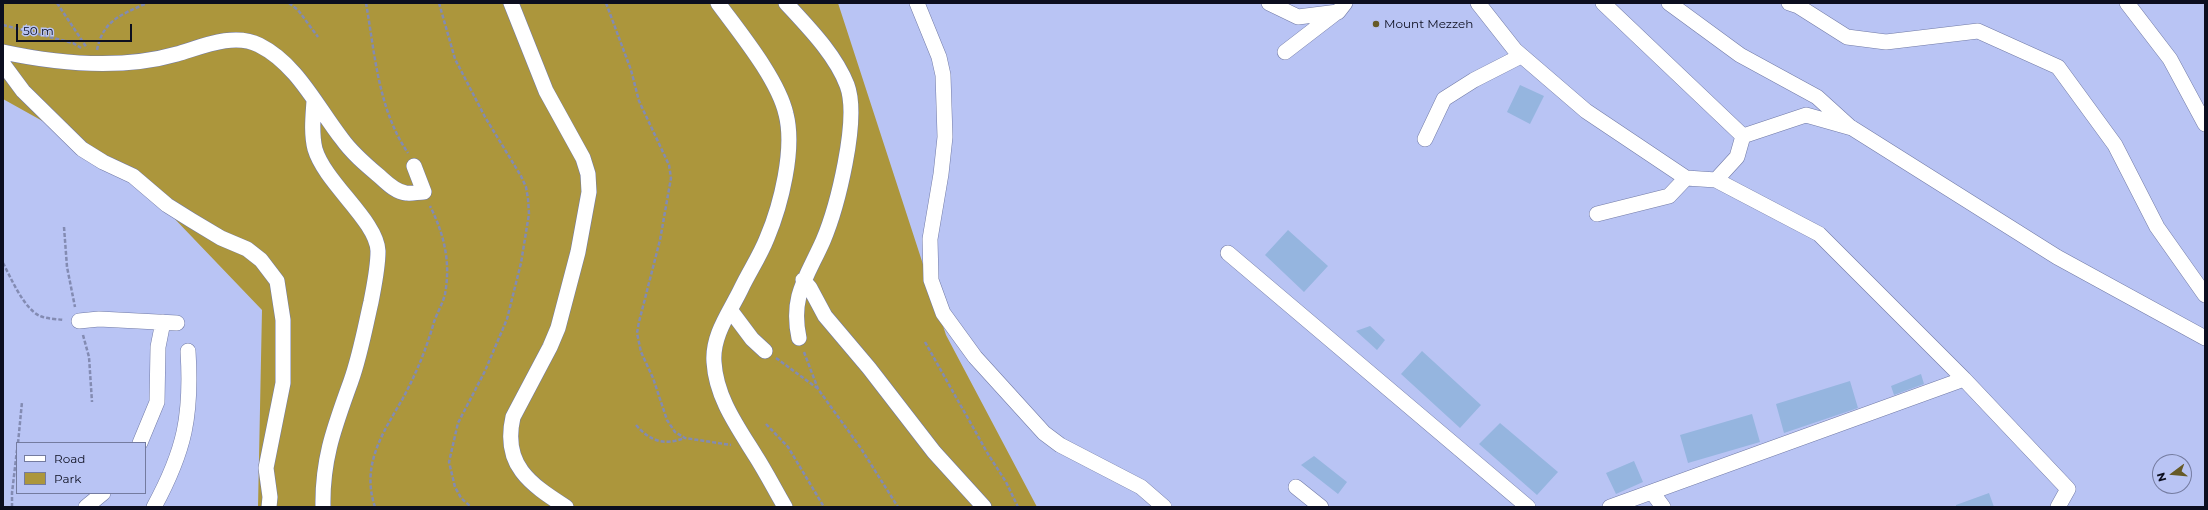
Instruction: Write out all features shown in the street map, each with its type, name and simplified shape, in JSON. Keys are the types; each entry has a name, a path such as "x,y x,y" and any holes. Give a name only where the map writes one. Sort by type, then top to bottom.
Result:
{"street":[{"path":"511,3 546,91 582,158 588,174 589,192 586,213 578,252 558,328 550,347 513,417 510,430 510,444 513,457 523,476 543,492 566,507"},
{"path":"718,3 770,79 786,113 788,127 787,159 775,216 759,256 715,344 716,377 732,416 786,507"},
{"path":"786,3 827,51 848,86 850,100 847,148 840,195 823,240 803,280 796,310 799,338"},
{"path":"917,3 939,57 944,82 945,137 941,174 930,239 931,280 943,313 975,357 1044,433 1060,445 1140,487 1164,507"},
{"path":"1269,3 1298,17 1341,7"},
{"path":"1478,3 1521,56 1586,111 1686,178 1716,180 1819,234 1964,379 2068,489 2058,507"},
{"path":"1603,3 1743,136"},
{"path":"1669,3 1740,56 1817,97 1852,128 2057,257 2205,338"},
{"path":"1789,3 1798,6 1847,37 1886,42 1978,31 2058,66 2115,145 2157,227 2205,295"},
{"path":"2127,3 2170,59 2205,124"},
{"path":"1285,52 1341,7"},
{"path":"3,52 38,59 120,63 146,61 226,41 250,41 260,45 304,84 314,101 355,155 387,183 399,191 406,193 424,192 414,166"},
{"path":"1425,139 1444,99 1474,80 1521,56"},
{"path":"3,64 23,91 82,149 103,162 133,176 167,206 190,220 221,238 247,249 261,260 277,281 284,320 283,383 266,468 270,497 269,507"},
{"path":"314,101 313,132 316,149 322,164 338,189 367,224 378,250 374,288 352,381 341,406 324,465 322,507"},
{"path":"1743,136 1806,115 1852,128"},
{"path":"1716,180 1737,157 1743,136"},
{"path":"1597,214 1669,196 1686,178"},
{"path":"1228,253 1528,507"},
{"path":"803,280 810,288 825,316 870,368 934,452 984,507"},
{"path":"731,311 752,339 765,351"},
{"path":"79,321 99,319 170,323 158,347 157,402 140,442"},
{"path":"154,507 174,468 186,423 189,404 188,351"},
{"path":"1610,507 1964,379"},
{"path":"1296,487 1321,507"},
{"path":"1652,492 1663,507"},
{"path":"86,507 101,494"}],"path":[{"path":"57,3 95,62"},
{"path":"95,62 100,35 106,26 124,13 147,3"},
{"path":"289,3 298,10 318,37"},
{"path":"366,3 386,110 392,128 414,166"},
{"path":"439,3 455,59 485,117 526,186 529,214 521,262 506,319 486,371 458,423 451,449 449,462 451,476 461,498 471,507"},
{"path":"606,3 631,70 639,101 669,165 671,178 660,240 637,333 641,352 651,372 666,420 676,432 685,438"},
{"path":"3,26 73,42 83,49 95,62"},
{"path":"375,507 370,484 371,462 378,441 419,367 445,295 447,255 438,221 424,192"},
{"path":"64,227 67,267 89,358 92,402"},
{"path":"3,263 32,311 40,316 50,319 79,321"},
{"path":"799,338 818,389"},
{"path":"925,342 980,441 1006,482 1018,507"},
{"path":"765,351 803,376 818,389 860,448 898,507"},
{"path":"18,442 22,402"},
{"path":"766,424 788,447 824,507"},
{"path":"636,425 646,436 655,441 668,442 685,438 736,446"},
{"path":"12,507 16,461"}],"green space":[{"path":"3,3 838,3 946,335 1037,507 258,507 262,310 125,167 3,99"}],"building":[{"path":"1520,85 1544,96 1530,124 1507,112"},
{"path":"1288,230 1328,266 1304,292 1265,255"},
{"path":"1370,326 1385,340 1377,350 1356,331"},
{"path":"1422,351 1481,405 1460,428 1401,374"},
{"path":"1921,374 1924,384 1894,395 1891,386"},
{"path":"1850,381 1858,408 1784,433 1776,404"},
{"path":"1752,414 1760,442 1688,463 1680,435"},
{"path":"1500,423 1558,472 1537,495 1479,444"},
{"path":"1314,456 1347,482 1338,494 1301,465"},
{"path":"1634,461 1643,482 1616,494 1606,473"},
{"path":"1989,493 1994,507 1956,507 1956,505"}],"place":[{"name":"Mount Mezzeh","path":"1376,24"}]}
